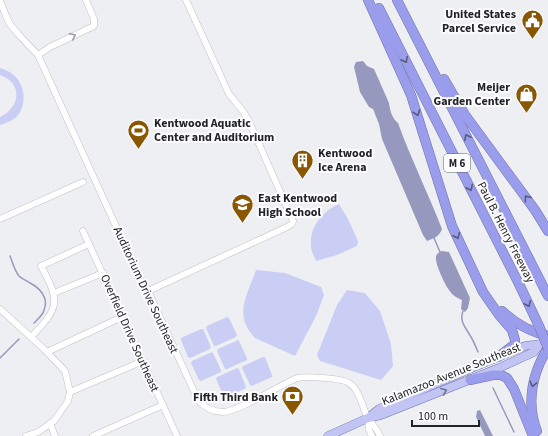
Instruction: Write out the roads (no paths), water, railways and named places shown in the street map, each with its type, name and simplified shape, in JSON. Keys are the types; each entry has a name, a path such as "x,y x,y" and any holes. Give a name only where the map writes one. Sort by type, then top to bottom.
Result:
{"highway":[{"path":"368,0 411,95 452,226 485,295 512,330 515,344 498,357"},
{"name":"Paul B. Henry Freeway","path":"374,0 513,272 539,326 545,347"},
{"name":"Paul B. Henry Freeway","path":"398,0 548,296"},
{"path":"402,0 465,115 536,210 548,231"},
{"path":"473,270 491,299 511,320 534,332 548,336"},
{"path":"539,436 532,415 531,392 535,375 545,347"},
{"path":"470,380 493,374 501,375 507,378 514,389 533,436"}],"main road":[{"name":"Kalamazoo Avenue Southeast","path":"328,436 368,418 381,415 470,380 545,347 548,341"},
{"name":"Kalamazoo Avenue Southeast","path":"368,418 379,409 530,344 545,347"}],"street":[{"path":"38,55 50,47 94,26 94,19 86,0"},
{"path":"148,291 288,227 292,224 293,220 248,119 229,94 186,0"},
{"name":"Auditorium Drive Southeast","path":"0,1 9,23 38,55 140,279 148,291 198,400 207,407 223,412 233,410 294,379 304,377 343,380 349,383 356,391 368,418"},
{"path":"0,219 83,182"},
{"name":"Overfield Drive Southeast","path":"83,231 177,436"},
{"path":"31,337 52,313 55,303 54,293 41,266 89,244"},
{"path":"54,293 103,273"},
{"path":"0,309 47,352 65,372 70,392 68,401 54,421 38,432 26,436"},
{"path":"47,352 122,317"},
{"path":"70,392 143,361"},
{"path":"93,436 163,405"},
{"path":"368,418 369,430 372,436"},
{"path":"368,418 376,427 380,436"},
{"path":"50,423 55,436"}],"waterway":[{"path":"434,238 440,252"},
{"path":"10,256 19,276 34,285 43,294 45,306 40,317 34,323"},
{"path":"463,311 462,322 478,352"},
{"path":"0,358 19,339"},
{"path":"493,388 514,432"}],"place":[{"name":"United States Parcel Service","path":"532,40"},
{"name":"Meijer Garden Center","path":"526,114"},
{"name":"Kentwood Aquatic Center and Auditorium","path":"138,150"},
{"name":"Kentwood Ice Arena","path":"302,180"},
{"name":"East Kentwood High School","path":"243,224"},
{"name":"Fifth Third Bank","path":"293,416"}]}
